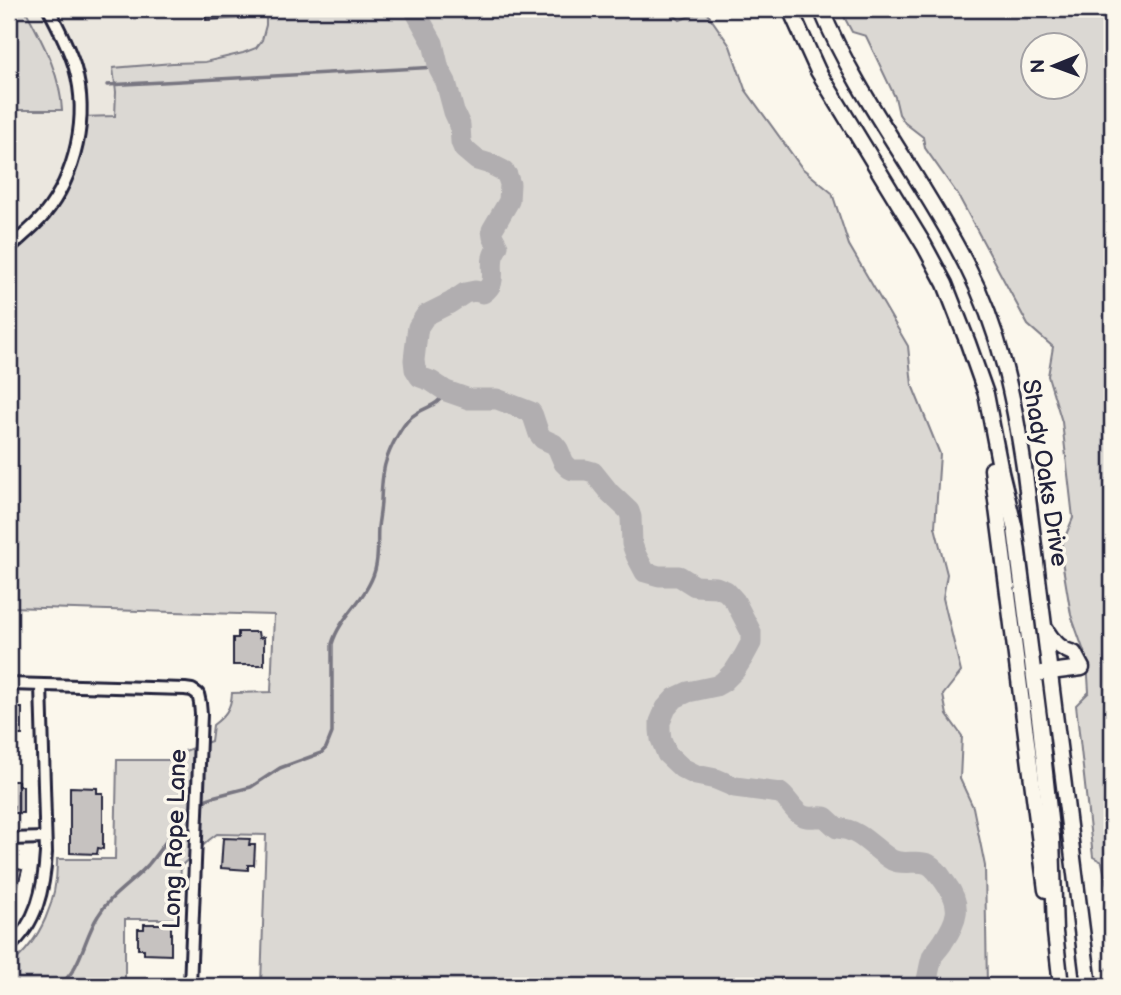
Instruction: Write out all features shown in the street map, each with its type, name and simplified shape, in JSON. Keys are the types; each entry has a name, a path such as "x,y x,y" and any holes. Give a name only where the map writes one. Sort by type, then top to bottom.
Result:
{"street":[{"path":"9,248 37,223 55,199 72,162 78,140 78,79 71,55 49,9"},
{"name":"Shady Oaks Drive","path":"790,9 818,71 945,284 986,394 1015,529 1040,725 1052,838 1055,932 1061,986"},
{"name":"Shady Oaks Drive","path":"821,9 854,77 956,244 976,284 1002,352 1015,410 1089,986"},
{"name":"Shady Oaks Drive","path":"973,358 990,457 1047,901 1055,932"},
{"path":"1033,673 1082,668 1074,653 1054,643 1044,626"},
{"path":"9,684 41,685 45,838 45,867 39,900 32,918 9,947"},
{"name":"Long Rope Lane","path":"41,685 185,689 198,694 201,703 200,745 190,986"},
{"path":"9,839 45,838"}],"shaded area":[{"path":"9,9 25,9 44,45 58,83 62,110 9,110"},
{"path":"25,9 266,9 266,25 256,48 243,53 205,62 113,68 115,117 61,189 9,248 9,110 62,109 56,72"},
{"path":"266,9 667,9 680,20 705,10 730,46 745,89 802,168 832,193 849,245 908,346 912,385 940,454 935,527 947,574 943,598 961,672 943,695 947,715 962,736 960,779 973,807 985,866 987,986 261,986 266,835 217,834 181,866 178,919 125,919 125,986 9,986 9,966 39,932 51,904 57,859 115,859 117,760 171,760 185,751 211,741 213,725 227,712 232,693 271,692 274,615 9,607 9,248 55,199 80,117 115,116 113,68 205,62 256,48 262,40 266,25"},
{"path":"840,9 1112,9 1112,894 1108,891 1102,862 1093,857 1076,705 1089,692 1087,660 1071,615 1060,549 1073,518 1062,422 1048,376 1053,347 1028,325 958,195 925,148 923,137 905,123 899,114 895,97 866,36 852,32"}],"building":[{"path":"206,9 244,9 245,18 206,20"},
{"path":"238,632 258,632 259,638 264,637 264,665 233,665 233,638 238,638"},
{"path":"12,708 22,708 22,735 9,735 9,715 12,715"},
{"path":"9,781 18,781 18,786 23,786 23,813 13,813 14,806 9,807"},
{"path":"70,787 97,788 97,793 103,793 103,849 98,848 97,854 70,853"},
{"path":"223,838 250,839 249,845 255,845 254,865 248,865 248,870 221,868"},
{"path":"9,867 22,870 12,908 9,907"},
{"path":"144,924 171,924 171,955 144,954 144,949 138,949 138,929 144,929"}],"waterway":[{"path":"414,9 433,43 439,69 460,125 464,149 477,160 502,170 510,184 509,201 492,230 498,246 493,256 492,277 488,289 483,293 465,293 426,315 418,327 415,369 420,377 446,391 469,399 497,399 531,412 539,434 554,444 564,463 573,470 593,472 629,511 632,544 645,572 659,576 679,576 695,586 716,587 726,591 735,601 751,632 751,643 735,670 723,682 688,692 675,698 666,708 660,722 660,730 667,754 682,768 696,775 735,787 780,793 802,816 825,817 837,828 860,836 892,860 924,863 933,868 955,899 956,913 948,934 933,955 925,986"},
{"path":"107,85 438,67"},
{"path":"199,806 207,799 251,787 280,768 321,753 326,748 332,733 332,644 341,625 366,590 375,570 382,481 387,458 407,422 436,403 446,391"},
{"path":"58,986 72,971 103,909 148,865 193,810"},
{"path":"1108,969 1112,967"}]}
